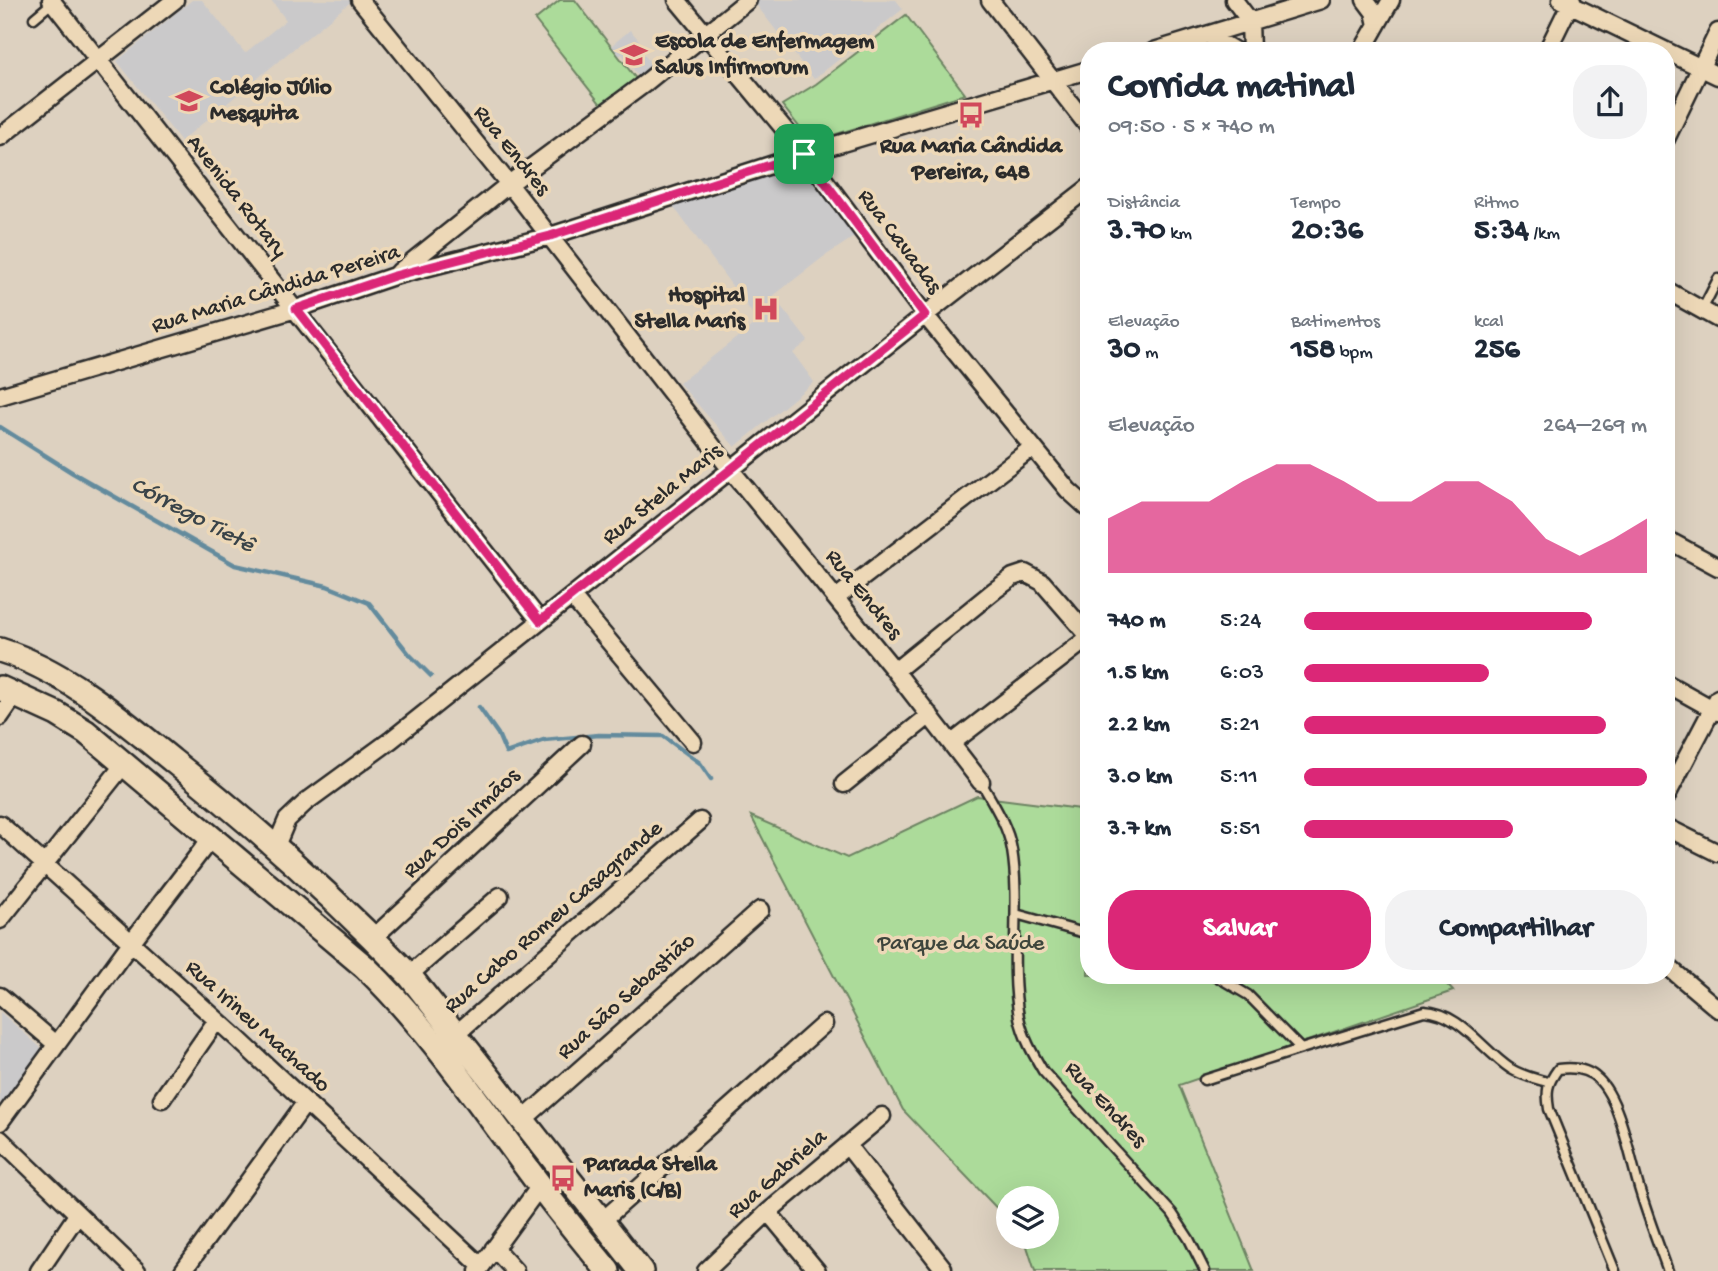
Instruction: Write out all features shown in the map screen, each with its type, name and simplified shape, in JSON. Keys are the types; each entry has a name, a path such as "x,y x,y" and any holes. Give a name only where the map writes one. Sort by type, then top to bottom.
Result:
{"main road":[{"path":"0,650 32,661 96,701 153,744 276,846 373,938 409,975 446,1042 540,1186 608,1271"},
{"path":"8,691 72,723 125,763 365,967 524,1119 641,1271"}],"street":[{"path":"0,137 175,0"},
{"name":"Rua Endres","path":"360,0 509,184 731,470 895,671 981,782"},
{"name":"Rua Cavadas","path":"677,0 804,154 925,315 1068,490 1080,501"},
{"path":"394,276 509,184 644,84 748,0"},
{"path":"990,0 1080,116"},
{"path":"1234,0 1250,22 1251,42"},
{"path":"1184,42 1321,0"},
{"path":"1365,0 1374,12 1377,25"},
{"path":"1367,42 1391,0"},
{"name":"Avenida Rotary","path":"52,1 540,621"},
{"path":"1551,42 1568,1 1648,42"},
{"path":"1675,121 1718,32"},
{"path":"1208,35 1220,42"},
{"path":"1675,55 1718,76"},
{"name":"Rua Maria Cândida Pereira","path":"0,396 296,309 394,276 550,236 804,154 1080,72"},
{"name":"Rua Stela Maris","path":"276,846 287,820 306,802 391,740 1080,194"},
{"path":"1675,295 1714,315"},
{"path":"836,598 1033,447"},
{"path":"1675,543 1718,567"},
{"path":"895,671 995,590 1013,577 1025,573 1042,582 1080,627"},
{"path":"572,597 693,741"},
{"path":"952,743 1080,642"},
{"path":"1675,687 1716,706 1675,781"},
{"path":"0,717 8,691"},
{"path":"844,784 930,715"},
{"name":"Rua Dois Irmãos","path":"373,938 582,744"},
{"path":"0,920 125,763"},
{"name":"Rua Cabo Romeu Casagrande","path":"446,1042 699,821"},
{"name":"Rua Irineu Machado","path":"0,824 306,1102 479,1268"},
{"path":"1675,832 1718,853"},
{"path":"0,1122 212,837"},
{"path":"409,975 500,896"},
{"name":"Rua São Sebastião","path":"524,1119 760,910"},
{"path":"1675,973 1718,1009"},
{"path":"0,996 56,1044"},
{"path":"162,1100 217,1020"},
{"path":"602,1221 824,1024"},
{"path":"183,1271 306,1102"},
{"name":"Rua Gabriela","path":"706,1271 768,1212 882,1116"},
{"path":"0,1139 137,1271"},
{"path":"847,1145 943,1268"},
{"path":"479,1268 540,1186"},
{"path":"768,1212 817,1271"},
{"path":"39,1271 77,1215"},
{"path":"494,1248 515,1271"}],"lane":[{"path":"34,18 52,1"},
{"path":"1714,315 1718,279"},
{"name":"Rua Endres","path":"981,782 1002,820 1012,849 1016,984 1020,1018 1028,1044 1043,1071 1172,1213 1205,1271"},
{"path":"1016,914 1080,931"},
{"path":"1229,984 1248,995 1300,1049"},
{"path":"1205,1080 1424,1011 1437,1012 1466,1029 1481,1045 1512,1069 1529,1078 1548,1082"},
{"path":"1615,1271 1549,1109 1546,1092 1548,1082 1558,1069 1571,1067 1588,1071 1600,1080 1615,1105 1641,1194 1668,1271"}],"shaded area":[{"name":"Colégio Júlio Mesquita","path":"192,0 202,0 245,53 286,20 271,0 353,0 181,141 117,61"},
{"path":"896,0 903,9 814,79 754,2"},
{"name":"Escola de Enfermagem Salus Infirmorum","path":"630,30 639,40 635,44 649,61 652,58 658,65 641,80 622,54 619,56 611,46"},
{"name":"Hospital Stella Maris","path":"803,158 857,235 773,296 808,341 793,353 814,382 735,447 679,383 758,321 673,206"},
{"path":"0,1012 47,1053 0,1111"}],"green space":[{"path":"560,0 575,0 637,80 603,107 535,20"},
{"path":"906,15 965,94 811,142 782,105 816,84"},
{"name":"Parque da Saúde","path":"977,796 1080,809 1080,984 1446,984 1453,991 1179,1085 1254,1271 1035,1271 1028,1249 1059,1249 1059,1186 996,1186 996,1207 903,1110 751,816 847,858"}],"waterway":[{"name":"Córrego Tietê","path":"0,427 73,473 235,565 327,586 369,603 409,654 431,676"},
{"name":"Córrego Tietê","path":"479,707 498,734 506,753 544,740 599,735 663,736 700,763 711,779"}],"place":[{"name":"Escola de Enfermagem Salus Infirmorum","path":"634,55"},
{"name":"Colégio Júlio Mesquita","path":"189,101"},
{"name":"Rua Maria Cândida Pereira, 648","path":"971,115"},
{"name":"Hospital Stella Maris","path":"766,309"},
{"name":"Parada Stella Maris (C/B)","path":"563,1178"}],"route":[{"path":"804,154 925,315 540,621 296,309 394,276 550,236 804,154"}]}
